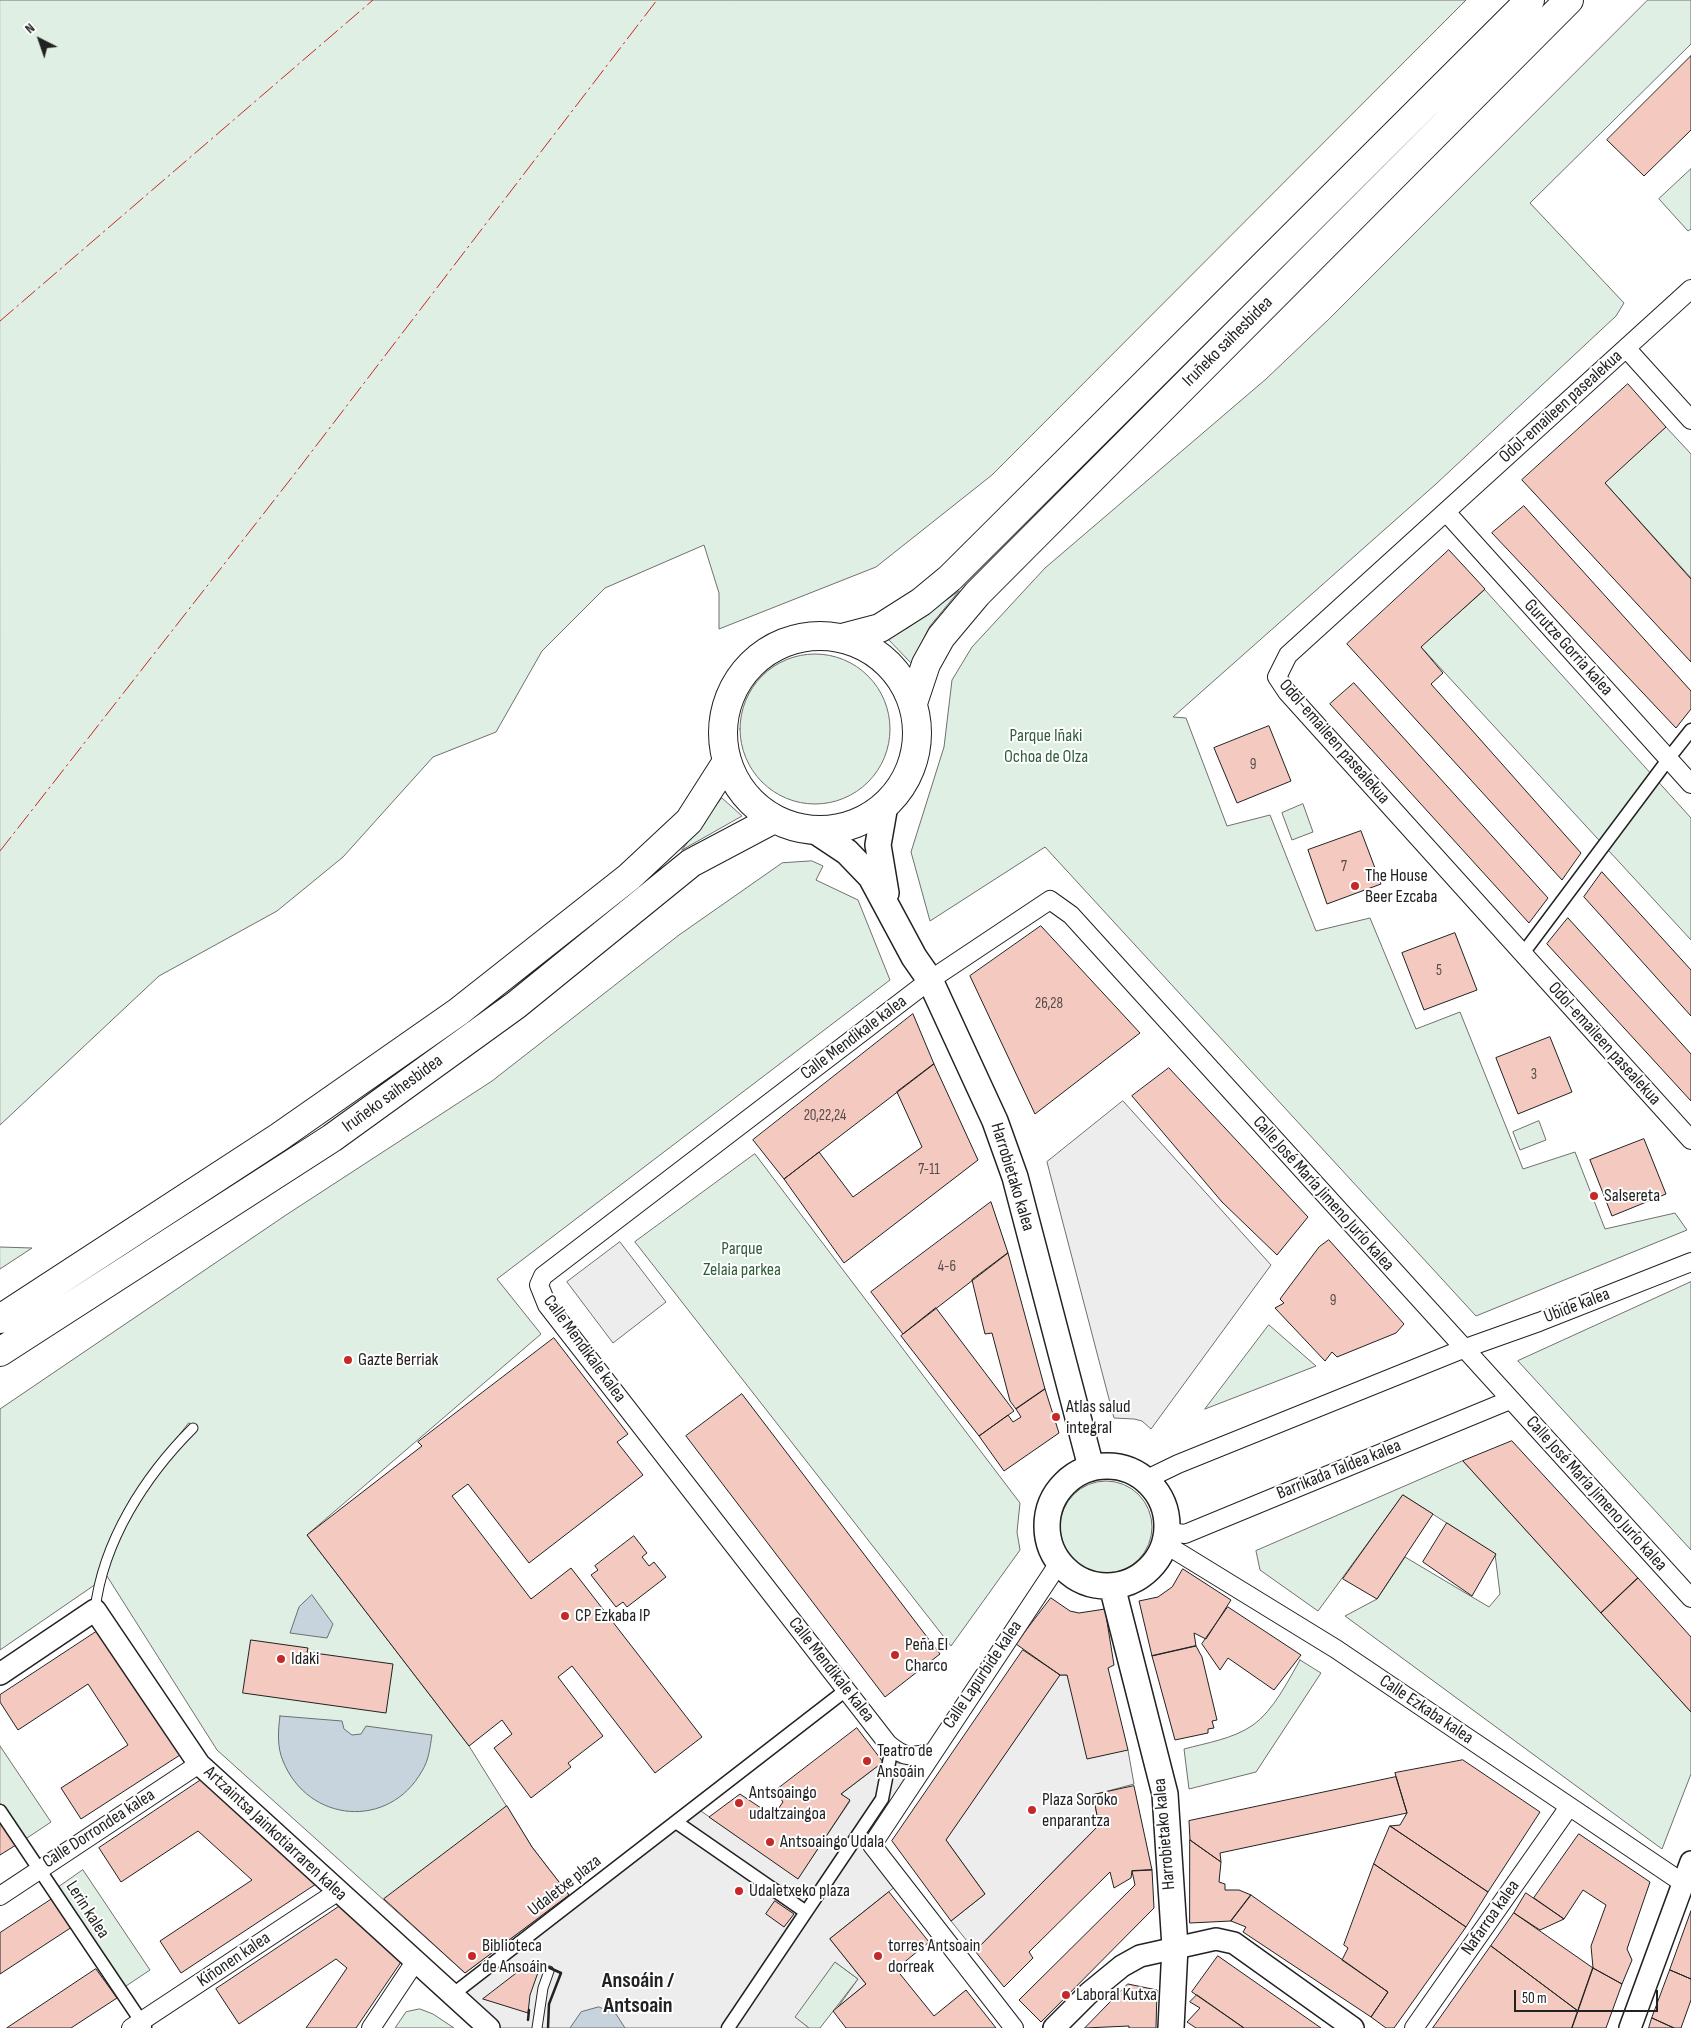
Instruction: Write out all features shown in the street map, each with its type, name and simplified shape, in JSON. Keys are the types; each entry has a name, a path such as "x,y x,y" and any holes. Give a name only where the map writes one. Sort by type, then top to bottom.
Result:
{"highway":[{"name":"Iruñeko saihesbidea","path":"842,638 880,628 922,602 950,578 1530,0"},
{"name":"Iruñeko saihesbidea","path":"913,703 926,664 940,637 977,594 1569,0"},
{"path":"812,636 842,638 873,651 897,673 913,703 918,731 914,758 903,784 885,805 856,823 840,828 814,830 793,827 774,819 754,805 737,786 726,762 722,734 726,705 739,678 759,657 784,642 812,636"},
{"name":"Iruñeko saihesbidea","path":"0,1319 279,1137 458,1012 636,871 689,822 726,762"},
{"name":"Iruñeko saihesbidea","path":"0,1352 332,1138 516,1005 691,863 774,819"}],"main road":[{"name":"Harrobietako kalea","path":"885,805 878,844 888,906"},
{"name":"Harrobietako kalea","path":"814,830 847,852 871,877 914,957 930,980 996,1121 1015,1177 1091,1467"},
{"path":"1111,1465 1130,1469 1147,1479 1160,1494 1167,1513 1166,1538 1157,1560 1145,1573 1129,1582 1112,1586 1092,1584 1074,1577 1059,1563 1048,1539 1046,1526 1049,1506 1058,1489 1073,1475 1091,1467 1111,1465"},
{"name":"Harrobietako kalea","path":"1112,1586 1165,1794 1175,1947 1171,2028"}],"street":[{"name":"Odol-emaileen pasealekua","path":"1691,289 1288,655 1277,677 1287,692 1691,1140"},
{"path":"1626,348 1691,420"},
{"name":"Gurutze Gorria kalea","path":"1446,512 1691,784"},
{"path":"1672,754 1691,730"},
{"path":"1528,948 1664,765"},
{"name":"Calle José María Jimeno Jurío kalea","path":"930,980 1050,900 1071,915 1691,1598"},
{"name":"Calle Mendikale kalea","path":"930,980 543,1276 539,1285 547,1304 892,1747 909,1757 931,1753"},
{"name":"Ubide kalea","path":"1463,1349 1539,1322 1691,1262"},
{"path":"1147,1479 1178,1464 1463,1349"},
{"name":"Barrikada Taldea kalea","path":"1166,1538 1185,1534 1510,1400"},
{"name":"Calle Ezkaba kalea","path":"1166,1538 1336,1649 1683,1883"},
{"name":"Calle Lapurbide kalea","path":"1014,2028 872,1845 931,1753 1059,1563"},
{"path":"0,1674 95,1610"},
{"name":"Artzaintsa Jainkotiarraren kalea","path":"95,1610 199,1764 337,1892 489,2028"},
{"name":"Udaletxe plaza","path":"452,1995 846,1690"},
{"path":"728,2028 882,1799 892,1747"},
{"name":"Calle Dorrondea kalea","path":"0,1896 199,1764"},
{"name":"Nafarroa kalea","path":"1414,2028 1569,1807"},
{"name":"Lerin kalea","path":"0,1811 139,2026"},
{"path":"676,1822 806,1912"},
{"path":"1630,2028 1691,1862"},
{"name":"Kiñonen kalea","path":"139,2026 337,1892"},
{"path":"1054,2028 1089,1993 1122,1966 1140,1956 1216,1939 1234,1943 1353,2028"},
{"path":"371,2028 414,1962"}],"lane":[{"path":"95,1610 97,1586 112,1542 144,1487 193,1428"},
{"path":"537,2028 543,1988 549,1972"}],"green space":[{"path":"0,0 1466,0 992,475 876,567 719,629 719,593 704,545 605,588 542,651 496,732 433,757 343,857 277,911 159,976 0,1125"},
{"name":"Parque Iñaki Ochoa de Olza","path":"1648,0 1691,0 1691,44 1530,203 1624,303 1616,316 1436,484 1173,717 1186,718 1227,826 1270,815 1316,931 1370,918 1416,1029 1460,1012 1523,1169 1575,1152 1605,1229 1675,1213 1687,1230 1476,1316 1045,847 930,921 911,852 944,747 952,680 972,647 1045,568 1266,379 1329,319"},
{"path":"1691,169 1691,229 1688,231 1659,199"},
{"path":"1666,427 1691,454 1691,578 1605,483"},
{"path":"1485,590 1691,818 1691,940 1421,647"},
{"path":"959,591 930,626 911,663 886,637 907,628"},
{"path":"815,654 830,655 844,659 857,666 868,676 878,687 885,700 889,714 889,744 885,758 878,771 868,782 857,792 844,799 830,803 815,804 800,803 786,799 773,792 762,782 752,771 745,758 741,744 740,729 741,714 745,700 752,687 762,676 773,666 786,659 800,655"},
{"path":"722,798 742,816 682,850"},
{"path":"1303,804 1313,832 1292,840 1282,813"},
{"path":"812,861 823,866 816,880 858,900 890,980 497,1279 541,1334 307,1535 469,1746 532,1847 569,1895 465,1973 217,1750 105,1573 96,1584 0,1650 0,1409 286,1215 492,1081 679,935 782,863","holes":["189,1423 193,1428 144,1487 142,1483"]},
{"path":"1539,1121 1546,1140 1520,1150 1513,1132"},
{"name":"Parque Zelaia parkea","path":"755,1154 1020,1503 1017,1532 1020,1550 951,1646 635,1242"},
{"path":"0,1247 32,1248 0,1269"},
{"path":"1691,1282 1691,1550 1518,1361"},
{"path":"1269,1325 1316,1366 1205,1409"},
{"path":"1463,1461 1691,1712 1691,1774 1662,1849 1345,1616 1377,1599 1405,1557 1489,1607 1500,1594 1495,1554 1403,1495 1318,1611 1260,1570 1256,1551"},
{"path":"1106,1481 1124,1485 1138,1495 1148,1509 1152,1527 1148,1545 1138,1559 1124,1569 1106,1573 1088,1569 1074,1559 1064,1545 1060,1527 1064,1509 1074,1495 1088,1485"},
{"path":"1300,1660 1321,1673 1256,1772 1189,1789 1184,1749 1237,1734 1253,1725 1273,1704"},
{"path":"0,1746 51,1822 21,1842 0,1811"},
{"path":"83,1870 150,1970 120,1990 53,1891"},
{"path":"835,1962 858,1979 820,2028 809,2028 794,2017"},
{"path":"420,2009 433,2014 454,2028 395,2028 406,2012"}],"shaded area":[{"path":"1123,1101 1271,1265 1151,1429 1142,1421 1114,1418 1047,1162"},
{"path":"620,1242 666,1302 613,1343 567,1282"},
{"path":"312,1595 333,1624 327,1638 290,1633 299,1607"},
{"name":"Plaza Soroko enparantza","path":"1060,1675 1067,1675 1128,1750 1134,1784 1093,1795 1099,1825 975,1951 951,1921 985,1894 946,1840"},
{"path":"280,1716 342,1721 344,1729 352,1735 361,1734 366,1726 432,1735 428,1758 422,1771 408,1790 390,1803 370,1810 349,1811 329,1807 311,1797 295,1782 283,1761 278,1739"},
{"name":"Udaletxeko plaza","path":"931,1753 872,1844 901,1882 830,1939 866,1984 838,2007 858,1979 835,1962 795,2017 809,2028 489,2028 452,1995 695,1807 798,1878 850,1801 841,1794 883,1762 878,1756 884,1754 898,1763 908,1764"},
{"path":"599,2007 616,2014 625,2028 570,2028 581,2012"}],"building":[{"path":"1691,56 1691,130 1644,176 1607,140"},
{"path":"1628,384 1666,427 1605,483 1691,579 1691,662 1522,480"},
{"path":"1524,506 1691,691 1691,709 1676,728 1492,533"},
{"path":"1449,550 1485,589 1421,647 1443,673 1431,684 1581,853 1562,880 1347,644"},
{"path":"1354,683 1548,898 1529,923 1330,704"},
{"path":"1269,726 1291,781 1237,803 1214,748"},
{"path":"1361,831 1381,884 1327,904 1308,850"},
{"path":"1602,872 1691,970 1691,1016 1584,897"},
{"path":"1568,918 1691,1054 1691,1101 1547,944"},
{"path":"1041,926 1140,1033 1035,1114 970,976"},
{"path":"1455,933 1477,990 1424,1010 1402,953"},
{"path":"913,1014 934,1064 784,1179 753,1140"},
{"path":"1550,1037 1572,1092 1518,1114 1496,1058"},
{"path":"934,1064 978,1160 844,1263 784,1179 819,1152 853,1197 922,1147 897,1092"},
{"path":"1169,1068 1308,1217 1277,1255 1222,1202 1132,1096"},
{"path":"1644,1139 1666,1194 1612,1216 1590,1160"},
{"path":"991,1202 1008,1253 903,1334 871,1292"},
{"path":"1329,1240 1404,1324 1396,1333 1337,1357 1332,1352 1325,1361 1275,1308 1284,1303 1280,1299 1319,1247"},
{"path":"1008,1253 1045,1389 1016,1409 1010,1401 992,1333 985,1334 972,1280"},
{"path":"936,1308 1014,1411 979,1436 901,1336"},
{"path":"554,1338 628,1434 617,1442 643,1475 529,1563 468,1484 452,1496 531,1599 571,1568 702,1737 655,1773 572,1666 558,1677 603,1736 568,1763 571,1767 531,1798 494,1748 512,1734 502,1720 469,1746 307,1535 422,1446 418,1442"},
{"path":"1045,1389 1059,1433 1004,1471 979,1436 1008,1415 1013,1422 1021,1417 1016,1409"},
{"path":"742,1394 940,1654 885,1697 686,1436"},
{"path":"1512,1441 1638,1578 1601,1613 1463,1461"},
{"path":"1403,1495 1433,1514 1377,1599 1343,1579"},
{"path":"1447,1523 1496,1554 1472,1596 1423,1562"},
{"path":"634,1536 647,1553 642,1557 649,1566 654,1562 666,1577 627,1607 623,1602 616,1607 591,1575 598,1570 595,1566"},
{"path":"1183,1569 1231,1600 1206,1639 1194,1633 1196,1646 1152,1656 1139,1601 1158,1597 1172,1587"},
{"path":"1638,1578 1691,1637 1691,1712 1601,1613"},
{"path":"1051,1598 1070,1611 1079,1613 1105,1609 1114,1665 1108,1668 1128,1750 1087,1759 1067,1675 1060,1675 1016,1644"},
{"path":"1228,1607 1301,1655 1274,1690 1228,1658 1220,1670 1202,1644"},
{"path":"99,1630 180,1755 81,1819 61,1788 128,1745 88,1684 18,1730 0,1702 0,1695"},
{"path":"251,1640 308,1648 307,1652 393,1664 386,1713 243,1693"},
{"path":"1196,1646 1202,1657 1217,1720 1212,1721 1214,1728 1208,1729 1208,1733 1175,1740 1152,1656"},
{"path":"1023,1650 1060,1675 946,1840 985,1894 951,1921 892,1841"},
{"path":"857,1728 883,1762 841,1794 850,1800 798,1879 709,1817 740,1794 773,1816 783,1802 775,1791"},
{"path":"1463,1760 1540,1812 1488,1892 1390,1826 1400,1825 1407,1813 1395,1773"},
{"path":"1396,1777 1407,1813 1220,1853 1221,1862 1190,1840 1189,1821"},
{"path":"201,1780 316,1884 181,1973 160,1941 252,1880 198,1831 121,1882 99,1848"},
{"path":"1134,1786 1152,1870 1132,1871 1131,1878 1114,1888 1110,1872 1029,1952 1033,1958 1004,1987 975,1951 1099,1825 1093,1795"},
{"path":"507,1806 532,1847 569,1895 465,1973 384,1899"},
{"path":"0,1819 16,1845 0,1855"},
{"path":"1390,1826 1488,1892 1466,1927 1374,1864"},
{"path":"1579,1834 1650,1882 1627,1949 1632,1960 1622,1984 1593,1968 1591,1946 1606,1905 1583,1890 1564,1919 1534,1898"},
{"path":"1190,1840 1221,1862 1219,1882 1225,1884 1225,1890 1239,1890 1251,1895 1231,1921 1190,1923"},
{"path":"1374,1864 1466,1927 1394,2028 1386,2028 1371,2017 1388,1992 1342,1960 1348,1948 1344,1945"},
{"path":"1152,1870 1154,1908 1041,2022 1019,2000 1135,1885 1132,1871"},
{"name":"torres Antsoain dorreak","path":"889,1892 929,1942 896,1969 934,2016 966,1990 996,2028 846,2028 833,2011 866,1984 830,1939"},
{"path":"1526,1893 1564,1919 1540,1930 1514,1913"},
{"path":"1251,1895 1388,1992 1371,2017 1243,1932 1246,1927 1231,1921"},
{"path":"52,1899 72,1927 0,1974 0,1933"},
{"path":"775,1901 794,1914 784,1927 766,1914"},
{"path":"340,1906 401,1962 356,2028 306,2028 347,1968 336,1959 239,2024 216,1989"},
{"path":"1691,1911 1691,1979 1670,1970"},
{"path":"1514,1913 1593,1968 1578,2011 1491,1946"},
{"path":"1491,1946 1578,2011 1572,2028 1433,2028"},
{"path":"1218,1956 1321,2028 1244,2028 1192,1992"},
{"path":"531,1962 541,1964 530,1995 528,2013 483,1999"},
{"path":"1593,1968 1622,1984 1606,2028 1572,2028"},
{"path":"96,1969 117,1998 71,2028 7,2028"},
{"path":"1670,1970 1691,1979 1691,2000 1681,2028 1674,2028 1652,2018"},
{"path":"1128,1984 1157,1990 1156,2028 1129,2028 1129,2026 1085,2028"},
{"path":"1197,1995 1244,2028 1196,2028 1187,2022 1200,2008 1190,2002"},
{"path":"1652,2018 1674,2028 1649,2028"}],"wall":[{"path":"540,1967 541,1964 561,1973 549,2004 548,2028"},
{"path":"528,2020 529,2010"}],"power":[{"path":"0,321 373,0"},
{"path":"0,851 293,476 657,0"}],"place":[{"name":"The House Beer Ezcaba","path":"1355,886"},
{"name":"Salsereta","path":"1594,1196"},
{"name":"Gazte Berriak","path":"348,1360"},
{"name":"Atlas salud integral","path":"1056,1417"},
{"name":"CP Ezkaba IP","path":"565,1616"},
{"name":"Peña El Charco","path":"895,1655"},
{"name":"Idaki","path":"281,1659"},
{"name":"Teatro de Ansoáin","path":"867,1761"},
{"name":"Antsoaingo udaltzaingoa","path":"739,1803"},
{"name":"Plaza Soroko enparantza","path":"1032,1810"},
{"name":"Antsoaingo Udala","path":"770,1842"},
{"name":"Udaletxeko plaza","path":"739,1891"},
{"name":"Biblioteca de Ansoáin","path":"472,1956"},
{"name":"torres Antsoain dorreak","path":"878,1956"},
{"name":"Laboral Kutxa","path":"1066,1995"}],"district":[{"name":"Ansoáin / Antsoain","path":"638,1994"}]}
